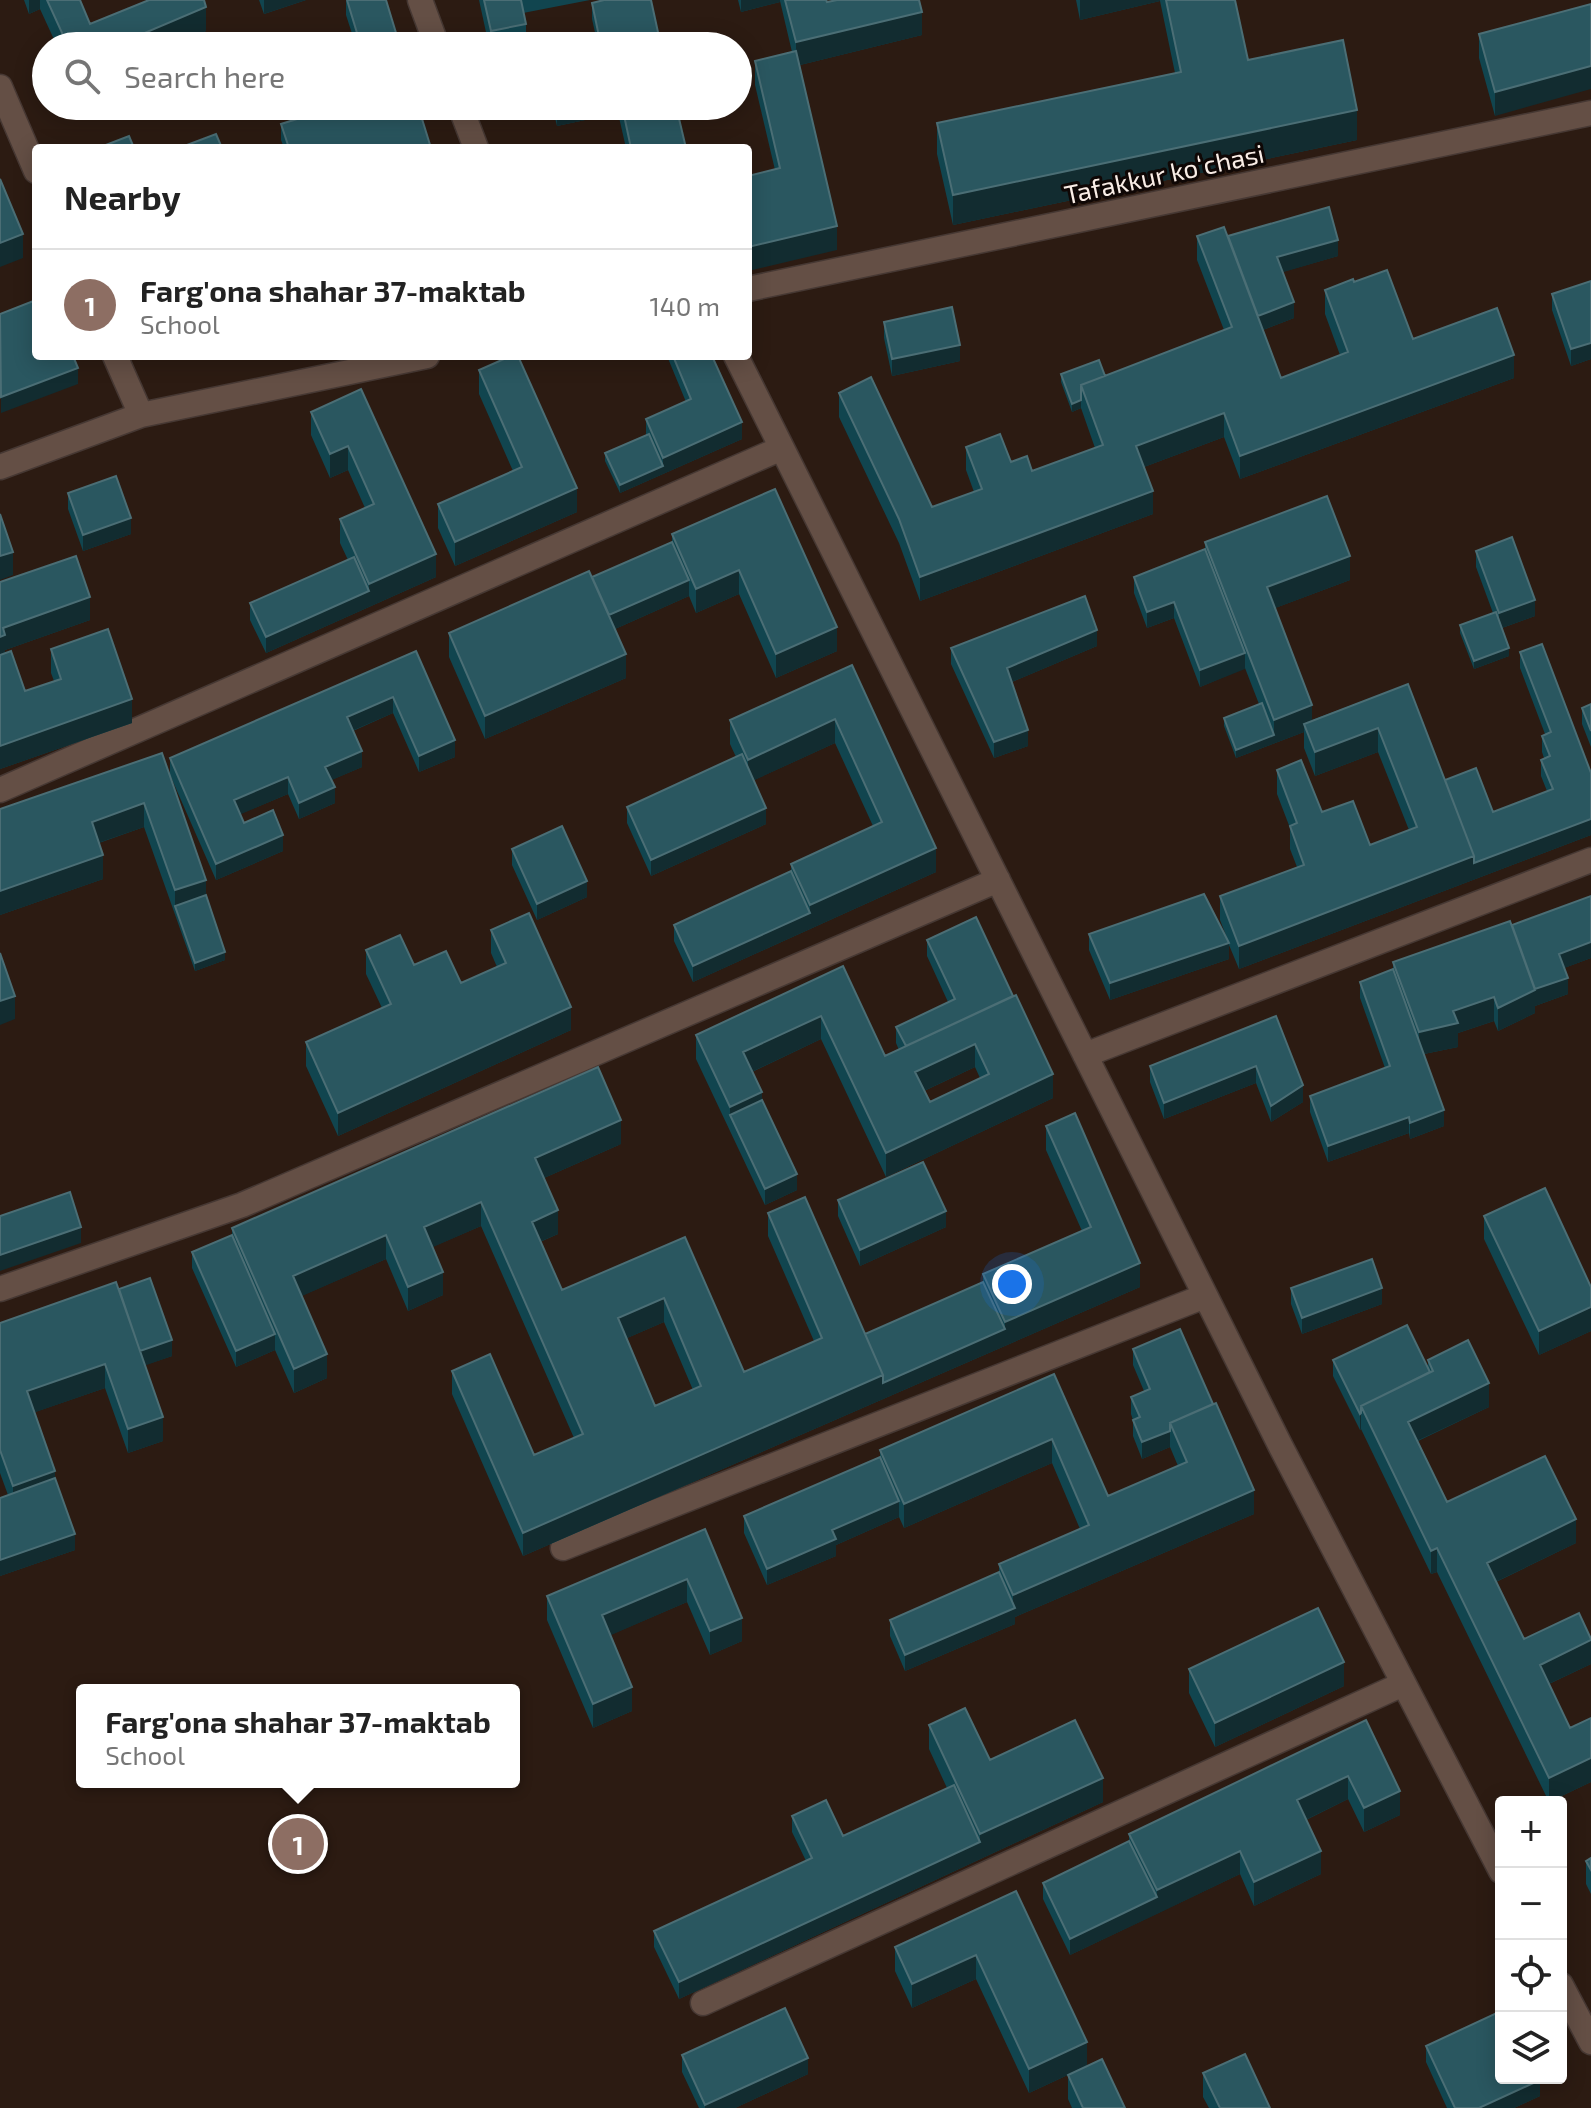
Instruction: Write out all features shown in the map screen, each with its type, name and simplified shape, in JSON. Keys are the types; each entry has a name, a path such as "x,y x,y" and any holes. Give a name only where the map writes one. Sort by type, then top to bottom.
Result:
{"street":[{"path":"420,0 432,32"},
{"path":"0,87 32,162"},
{"name":"Tafakkur koʻchasi","path":"752,288 1591,113"},
{"path":"465,120 474,144"},
{"path":"117,360 141,415"},
{"path":"0,467 141,415 408,360"},
{"path":"738,360 1205,1296 1499,1868"},
{"path":"0,790 782,448"},
{"path":"1085,1055 1591,860"},
{"path":"0,1289 242,1205 998,880"},
{"path":"563,1548 1205,1296"},
{"path":"703,2003 1403,1684"},
{"path":"1567,1996 1591,2042"}],"building":[{"path":"47,0 80,0 90,24 149,0 204,0 206,7 147,32 62,32"},
{"path":"347,0 386,0 396,32 357,32"},
{"path":"484,0 521,0 526,24 491,31"},
{"path":"651,0 658,32 598,32 592,3"},
{"path":"785,0 919,0 922,12 796,42"},
{"path":"1166,0 1235,0 1248,60 1343,40 1357,110 953,195 937,123 1181,72"},
{"path":"1591,4 1591,66 1495,92 1479,34"},
{"path":"796,51 837,226 752,246 752,175 780,168 755,61"},
{"path":"294,120 422,120 430,144 288,144 281,124"},
{"path":"625,120 679,120 685,144 630,144"},
{"path":"216,134 220,144 190,144"},
{"path":"129,136 132,144 108,144"},
{"path":"0,179 23,234 0,243"},
{"path":"1329,207 1338,240 1277,257 1294,302 1258,316 1228,236"},
{"path":"1224,227 1281,378 1348,352 1325,290 1387,270 1413,339 1497,308 1514,355 1240,456 1224,413 1136,446 1153,491 920,577 899,519 839,393 871,377 932,507 982,489 966,447 1000,434 1011,462 1027,456 1032,471 1103,445 1081,385 1232,327 1197,236"},
{"path":"1591,281 1591,343 1571,349 1552,294"},
{"path":"32,302 32,360 75,360 78,368 1,397 0,314"},
{"path":"952,307 960,345 892,359 884,322"},
{"path":"502,360 520,360 577,488 455,542 438,504 522,467 479,370"},
{"path":"675,360 714,360 742,422 663,458 646,419 691,399"},
{"path":"1099,360 1105,376 1081,385 1081,400 1072,404 1061,374"},
{"path":"361,389 436,554 369,584 340,519 374,504 348,446 330,454 311,412"},
{"path":"649,434 663,466 620,485 605,453"},
{"path":"116,476 131,518 83,535 68,493"},
{"path":"775,489 837,627 776,654 739,570 696,589 672,534"},
{"path":"1327,496 1350,556 1267,587 1312,705 1274,720 1205,542"},
{"path":"0,514 13,552 0,556"},
{"path":"1512,537 1535,600 1499,613 1476,551"},
{"path":"672,542 689,580 609,615 592,577"},
{"path":"1205,549 1245,653 1200,670 1174,602 1147,612 1134,577"},
{"path":"76,556 90,597 3,628 5,635 0,637 0,582"},
{"path":"354,557 369,591 266,637 250,603"},
{"path":"589,571 626,654 485,716 449,633"},
{"path":"1085,596 1097,630 1007,668 1028,730 994,742 951,648"},
{"path":"1496,612 1509,648 1474,661 1460,625"},
{"path":"108,629 132,699 0,746 0,655 11,651 25,691 61,679 51,649"},
{"path":"1542,644 1591,773 1591,819 1474,863 1445,780 1476,768 1493,812 1553,789 1541,760 1550,756 1542,736 1551,732 1520,652"},
{"path":"416,651 455,740 419,756 393,697 347,717 362,751 325,767 335,787 299,803 288,777 234,800 244,823 273,810 283,835 216,864 170,758"},
{"path":"852,665 936,848 810,905 791,864 882,822 835,719 748,760 730,720"},
{"path":"1408,684 1474,856 1239,946 1220,896 1304,865 1290,826 1297,823 1277,770 1301,760 1322,812 1353,801 1370,845 1417,827 1378,728 1315,752 1304,724"},
{"path":"1262,703 1274,735 1236,750 1224,718"},
{"path":"1591,704 1591,731 1582,708"},
{"path":"162,753 206,880 175,890 144,803 92,822 103,855 0,891 0,809"},
{"path":"742,754 766,808 651,860 627,807"},
{"path":"562,826 587,881 537,904 512,849"},
{"path":"791,871 810,913 693,966 674,925"},
{"path":"1204,894 1229,943 1110,983 1089,934"},
{"path":"206,895 225,952 195,963 175,906"},
{"path":"1591,896 1591,942 1559,954 1568,978 1535,989 1512,925"},
{"path":"529,913 571,1007 338,1113 306,1042 391,1004 366,950 400,935 414,965 446,951 461,983 506,963 491,930"},
{"path":"976,917 1013,996 906,1046 896,1027 955,999 927,940"},
{"path":"1510,921 1535,990 1498,1008 1494,997 1453,1011 1458,1023 1419,1032 1393,962"},
{"path":"0,953 15,996 0,1001"},
{"path":"843,966 885,1056 1016,995 1053,1074 886,1153 821,1016 743,1052 762,1092 730,1107 696,1035","holes":["975,1044 989,1074 930,1102 915,1072"]},
{"path":"1393,969 1444,1110 1410,1123 1409,1117 1328,1146 1310,1096 1390,1066 1360,982"},
{"path":"1276,1016 1303,1085 1271,1106 1256,1066 1164,1103 1150,1066"},
{"path":"598,1067 621,1120 535,1158 558,1210 532,1222 562,1290 685,1237 744,1372 822,1338 768,1213 805,1197 883,1375 523,1533 452,1371 490,1354 534,1455 583,1434 481,1202 424,1227 443,1272 408,1287 386,1235 293,1276 327,1354 294,1369 232,1228","holes":["664,1298 701,1386 655,1406 618,1318"]},
{"path":"762,1100 797,1174 765,1189 730,1115"},
{"path":"1075,1113 1140,1263 1005,1322 983,1274 1091,1227 1046,1126"},
{"path":"923,1162 946,1211 860,1250 838,1200"},
{"path":"1545,1188 1591,1287 1591,1307 1539,1331 1484,1216"},
{"path":"70,1192 81,1227 0,1255 0,1216"},
{"path":"232,1235 275,1334 236,1351 192,1252"},
{"path":"1372,1259 1382,1288 1302,1318 1291,1288"},
{"path":"150,1278 172,1340 140,1351 119,1289"},
{"path":"116,1282 163,1417 128,1429 105,1364 27,1391 55,1471 13,1486 0,1450 0,1323"},
{"path":"983,1282 1005,1329 883,1383 883,1375 865,1334"},
{"path":"1407,1325 1430,1372 1361,1406 1360,1414 1333,1360"},
{"path":"1180,1329 1213,1404 1170,1423 1170,1431 1142,1442 1133,1420 1140,1417 1131,1397 1150,1389 1133,1349"},
{"path":"1468,1340 1489,1383 1408,1422 1447,1502 1545,1456 1576,1519 1487,1563 1524,1639 1579,1613 1591,1639 1540,1665 1570,1728 1591,1718 1591,1758 1549,1778 1437,1548 1431,1551 1361,1406 1433,1371 1428,1360"},
{"path":"1054,1374 1108,1496 1187,1462 1170,1423 1216,1403 1254,1490 1013,1595 999,1564 1089,1525 1052,1439 904,1504 880,1450"},
{"path":"880,1457 899,1501 832,1530 836,1539 767,1569 744,1516"},
{"path":"55,1478 75,1534 0,1560 0,1498"},
{"path":"705,1529 742,1618 710,1631 687,1579 602,1615 632,1687 593,1704 547,1596"},
{"path":"999,1572 1015,1608 905,1655 890,1620"},
{"path":"1318,1608 1344,1662 1215,1723 1189,1669"},
{"path":"965,1708 990,1760 1075,1720 1103,1778 980,1834 929,1725"},
{"path":"1366,1720 1400,1791 1364,1808 1348,1776 1297,1800 1321,1851 1254,1882 1240,1851 1157,1890 1129,1834"},
{"path":"954,1785 980,1842 679,1982 654,1931 812,1858 792,1816 826,1800 843,1836"},
{"path":"1129,1841 1157,1897 1070,1939 1043,1883"},
{"path":"1016,1891 1087,2042 1029,2069 976,1955 912,1984 895,1947"},
{"path":"785,2008 808,2058 705,2105 682,2055"},
{"path":"1495,2014 1495,2084 1531,2084 1479,2108 1455,2108 1426,2046"},
{"path":"1245,2054 1270,2108 1220,2108 1203,2073"},
{"path":"1102,2059 1125,2108 1083,2108 1068,2075"}],"place":[{"name":"Farg'ona shahar 37-maktab","path":"298,1844"}]}
